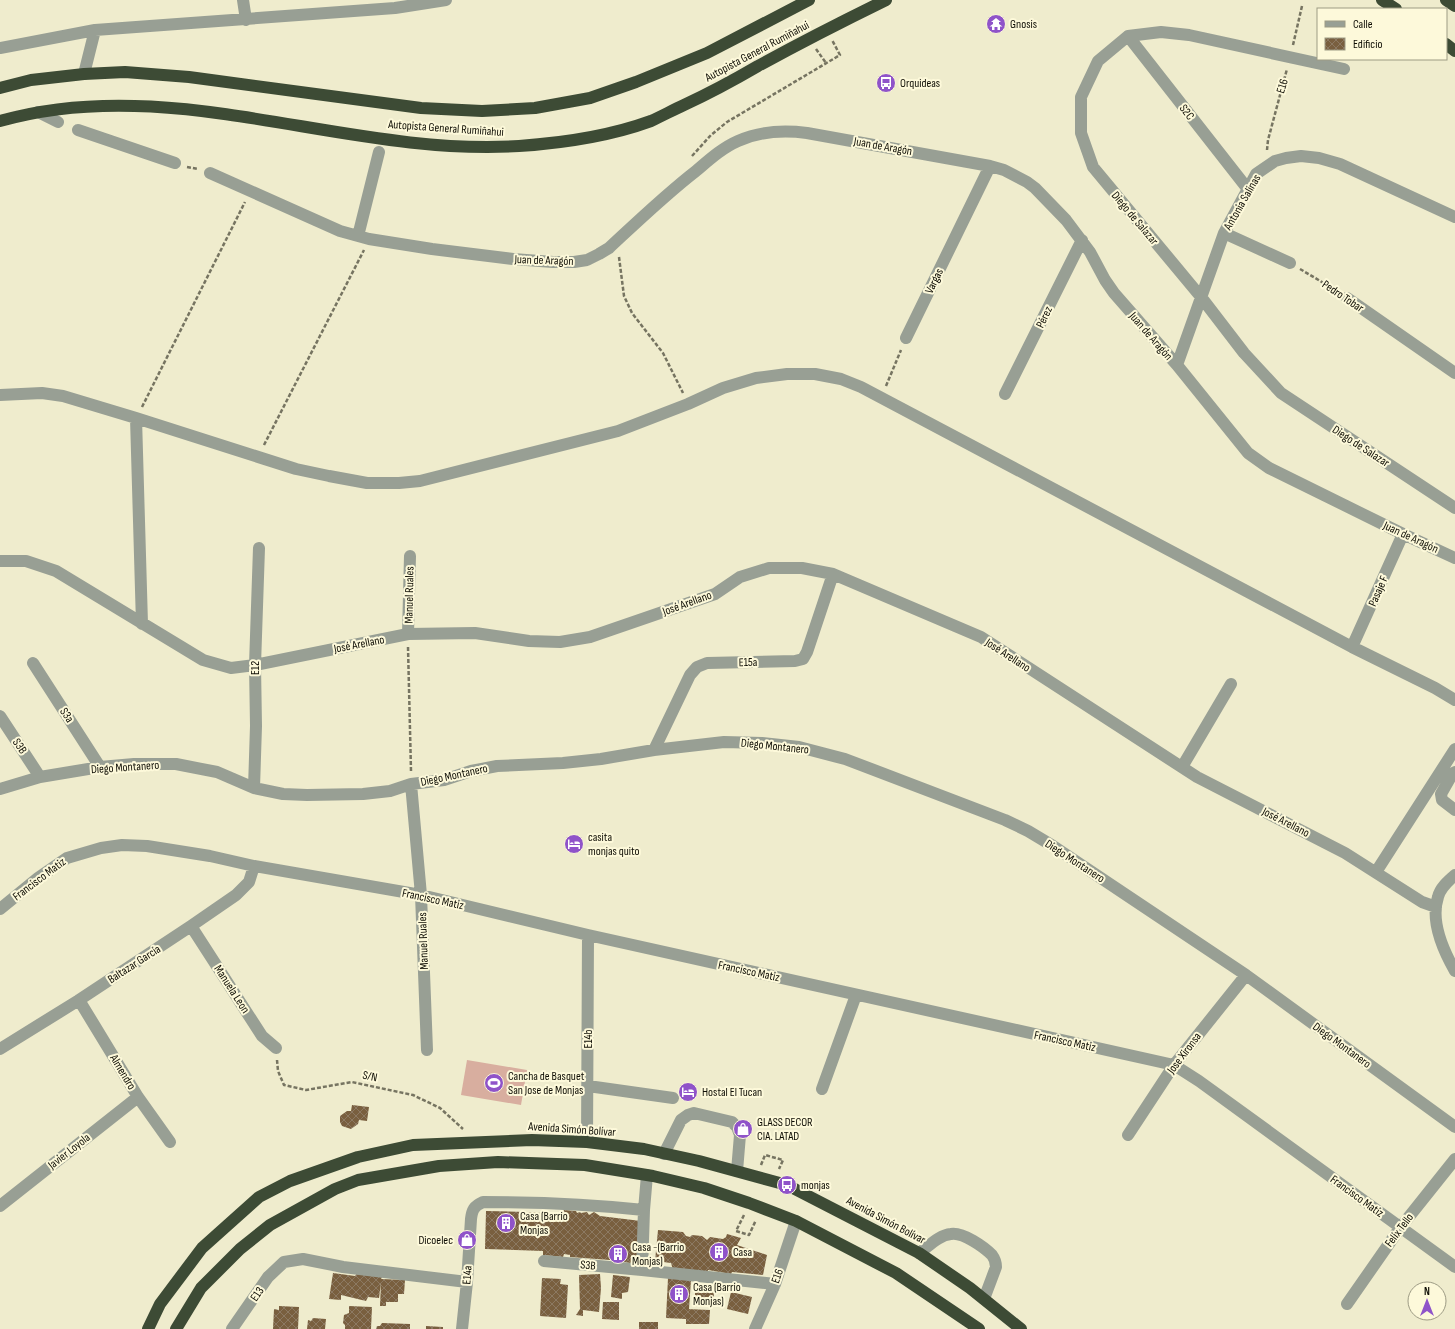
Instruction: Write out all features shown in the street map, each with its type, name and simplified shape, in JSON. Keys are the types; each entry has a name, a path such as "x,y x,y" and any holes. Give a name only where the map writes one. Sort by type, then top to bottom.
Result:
{"highway":[{"name":"Autopista General Rumiñahui","path":"0,88 31,80 84,74 125,72 190,77 421,108 482,111 535,108 590,98 636,82 707,53 809,0"},
{"name":"Autopista General Rumiñahui","path":"0,121 25,114 76,107 123,105 188,109 279,121 351,134 417,143 478,147 519,146 556,142 608,133 652,120 722,87 811,38 886,0"},
{"path":"1382,0 1394,8"},
{"path":"1446,0 1455,6"},
{"path":"1447,45 1455,51"},
{"name":"Avenida Simón Bolívar","path":"148,1329 160,1304 202,1248 259,1197 290,1181 358,1157 413,1146 532,1140 588,1142 644,1149 737,1171 787,1185 919,1253 984,1299 1021,1329"},
{"path":"176,1329 201,1288 240,1249 270,1225 335,1189 358,1180 439,1166 498,1162 585,1165 647,1175 704,1188 749,1203 796,1221 896,1273 979,1329"}],"street":[{"path":"243,0 246,20"},
{"path":"0,48 95,30 246,20 446,0"},
{"path":"84,74 95,30"},
{"path":"1128,36 1161,32 1189,35 1344,69"},
{"name":"S2C","path":"1128,36 1247,188"},
{"name":"Diego de Salazar","path":"1128,36 1098,61 1081,97 1081,133 1092,167 1201,297 1244,353 1281,393 1455,508"},
{"path":"38,112 58,122"},
{"path":"78,130 175,163"},
{"name":"Juan de Aragón","path":"210,172 340,231 364,237 432,249 513,259 574,262 587,260 604,251 617,241 671,191 708,161 738,141 765,133 792,131 807,133 990,166 1010,173 1027,182 1035,188 1066,220 1082,240 1114,293 1177,365 1248,453 1269,468 1455,558"},
{"path":"364,237 379,152"},
{"name":"Antonia Salinas","path":"1177,365 1224,233 1247,188 1256,174 1275,161 1301,156 1319,158 1340,164 1455,217"},
{"name":"Vargas","path":"906,338 990,166"},
{"path":"1224,233 1290,263"},
{"name":"Pérez","path":"1005,394 1082,240"},
{"name":"Pedro Tobar","path":"1347,298 1455,373"},
{"path":"0,395 42,393 63,396 296,469 367,483 399,483 420,481 618,431 688,404 724,388 756,378 787,374 816,374 841,379 861,386 1352,647 1435,688 1455,700"},
{"path":"136,418 142,624"},
{"name":"Pasaje F","path":"1352,647 1403,534"},
{"name":"E12","path":"254,788 256,726 255,665 259,548"},
{"name":"Manuel Ruales","path":"408,634 410,556"},
{"name":"José Arellano","path":"0,561 26,561 56,571 203,660 232,668 255,665 408,634 475,633 529,640 560,642 590,637 694,602 715,594 740,577 769,568 802,568 833,574 981,637 1197,777 1345,852 1422,902 1436,907"},
{"name":"E15a","path":"654,750 690,676 697,667 707,663 795,661 803,659 807,652 833,574"},
{"name":"S3a","path":"33,664 100,767"},
{"path":"1182,767 1231,684"},
{"name":"S3B","path":"0,716 40,777"},
{"name":"Diego Montanero","path":"0,789 40,777 100,767 134,764 176,764 217,772 254,788 283,794 364,794 390,791 412,784 444,780 471,771 497,766 563,763 601,759 654,750 724,742 762,743 799,747 845,759 1005,820 1028,831 1053,846 1246,975 1455,1127"},
{"path":"1376,872 1455,749"},
{"path":"1455,772 1441,794 1442,800 1455,810"},
{"name":"Manuel Ruales","path":"412,784 421,895 427,1050"},
{"name":"Francisco Matiz","path":"0,909 59,862 67,858 79,853 101,848 122,845 147,846 210,856 254,866 421,895 588,935 1174,1065 1199,1080 1455,1267"},
{"name":"Baltazar García","path":"0,1050 79,1000 236,895 249,882 254,866"},
{"path":"1455,875 1446,883 1438,896 1435,918 1438,931 1455,972"},
{"name":"Manuela Leon","path":"191,926 262,1036 276,1048"},
{"name":"E14b","path":"588,935 588,1142"},
{"name":"Jose Xironsa","path":"1128,1135 1174,1065 1246,975"},
{"path":"822,1089 856,995"},
{"name":"Almendro","path":"79,1000 138,1097 170,1142"},
{"path":"588,1086 673,1098"},
{"name":"Javier Loyola","path":"0,1206 138,1097"},
{"path":"664,1154 681,1120 694,1113 732,1122 737,1128 740,1136 737,1171"},
{"name":"Felix Tello","path":"1347,1304 1400,1228 1455,1159"},
{"path":"642,1270 647,1175"},
{"name":"E14a","path":"462,1329 472,1210 476,1205 483,1202 544,1202 590,1204 644,1210"},
{"name":"E16","path":"755,1329 775,1284 796,1221"},
{"path":"919,1253 943,1236 953,1233 968,1237 992,1256 996,1264 984,1299"},
{"name":"E13","path":"232,1329 268,1277 284,1262 303,1259 343,1267 467,1282"},
{"name":"S3B","path":"544,1261 775,1284"}],"path":[{"name":"E16","path":"1266,166 1268,140 1302,6"},
{"path":"818,54 826,63"},
{"path":"690,159 694,152 711,135 727,122 840,55"},
{"path":"175,163 210,172"},
{"path":"136,418 251,191"},
{"path":"258,456 364,237"},
{"path":"617,241 624,296 632,313 663,353 688,404"},
{"name":"Pedro Tobar","path":"1290,263 1317,278 1347,298"},
{"path":"881,397 906,338"},
{"path":"408,634 412,784"},
{"name":"S/N","path":"276,1048 278,1071 284,1085 306,1090 352,1082 413,1095 440,1108 455,1121 474,1142"},
{"path":"766,1155 783,1160"},
{"path":"749,1203 736,1231 749,1235"}],"shaded area":[{"name":"Cancha de Basquet San Jose de Monjas","path":"467,1060 527,1070 521,1105 461,1095"}],"building":[{"path":"352,1105 369,1107 367,1121 359,1120 358,1124 351,1129 342,1126 340,1116 347,1111 351,1111"},
{"path":"564,1210 576,1211 577,1213 587,1212 589,1215 594,1212 600,1216 641,1221 637,1264 570,1257 570,1255 564,1254 563,1257 543,1255 543,1251 485,1249 486,1211 562,1214"},
{"path":"658,1230 683,1232 686,1236 702,1236 707,1240 710,1237 723,1239 727,1234 741,1238 737,1245 767,1255 763,1275 732,1272 731,1274 708,1270 707,1275 673,1270 671,1263 655,1261"},
{"path":"358,1272 383,1276 381,1279 405,1280 404,1294 398,1294 398,1302 386,1302 386,1306 380,1306 381,1283 379,1298 368,1297 366,1301 341,1295 341,1300 329,1299 333,1273 355,1276"},
{"path":"600,1274 601,1288 599,1312 583,1310 583,1316 576,1315 580,1309 579,1275"},
{"path":"613,1275 630,1277 628,1292 622,1293 622,1299 611,1297"},
{"path":"542,1278 561,1279 560,1284 568,1285 566,1318 540,1316"},
{"name":"Casa (Barrio Monjas)","path":"668,1278 691,1280 689,1309 687,1309 710,1310 709,1324 686,1324 686,1319 666,1318"},
{"path":"695,1285 714,1285 714,1299 695,1298"},
{"path":"731,1292 752,1297 748,1314 727,1309"},
{"path":"603,1302 619,1302 619,1320 602,1319"},
{"path":"279,1306 299,1307 298,1329 273,1329 274,1309 279,1310"},
{"path":"349,1306 372,1307 371,1329 345,1329 345,1325 343,1323 344,1315 349,1313"},
{"path":"313,1318 326,1319 325,1329 307,1329 308,1320 311,1321"},
{"path":"639,1322 658,1322 658,1329 639,1329"},
{"path":"382,1323 410,1324 410,1329 376,1329 377,1326 380,1326"},
{"path":"426,1326 443,1327 443,1329 426,1329"}],"place":[{"name":"Gnosis","path":"996,24"},
{"name":"Orquideas","path":"886,83"},
{"name":"casita monjas quito","path":"574,844"},
{"name":"Cancha de Basquet San Jose de Monjas","path":"494,1083"},
{"name":"Hostal El Tucan","path":"688,1092"},
{"name":"GLASS DECOR CIA. LATAD","path":"743,1129"},
{"name":"monjas","path":"787,1185"},
{"name":"Casa (Barrio Monjas","path":"506,1223"},
{"name":"Dicoelec","path":"467,1240"},
{"name":"Casa","path":"719,1252"},
{"name":"Casa -(Barrio Monjas)","path":"618,1254"},
{"name":"Casa (Barrio Monjas)","path":"679,1294"}]}
